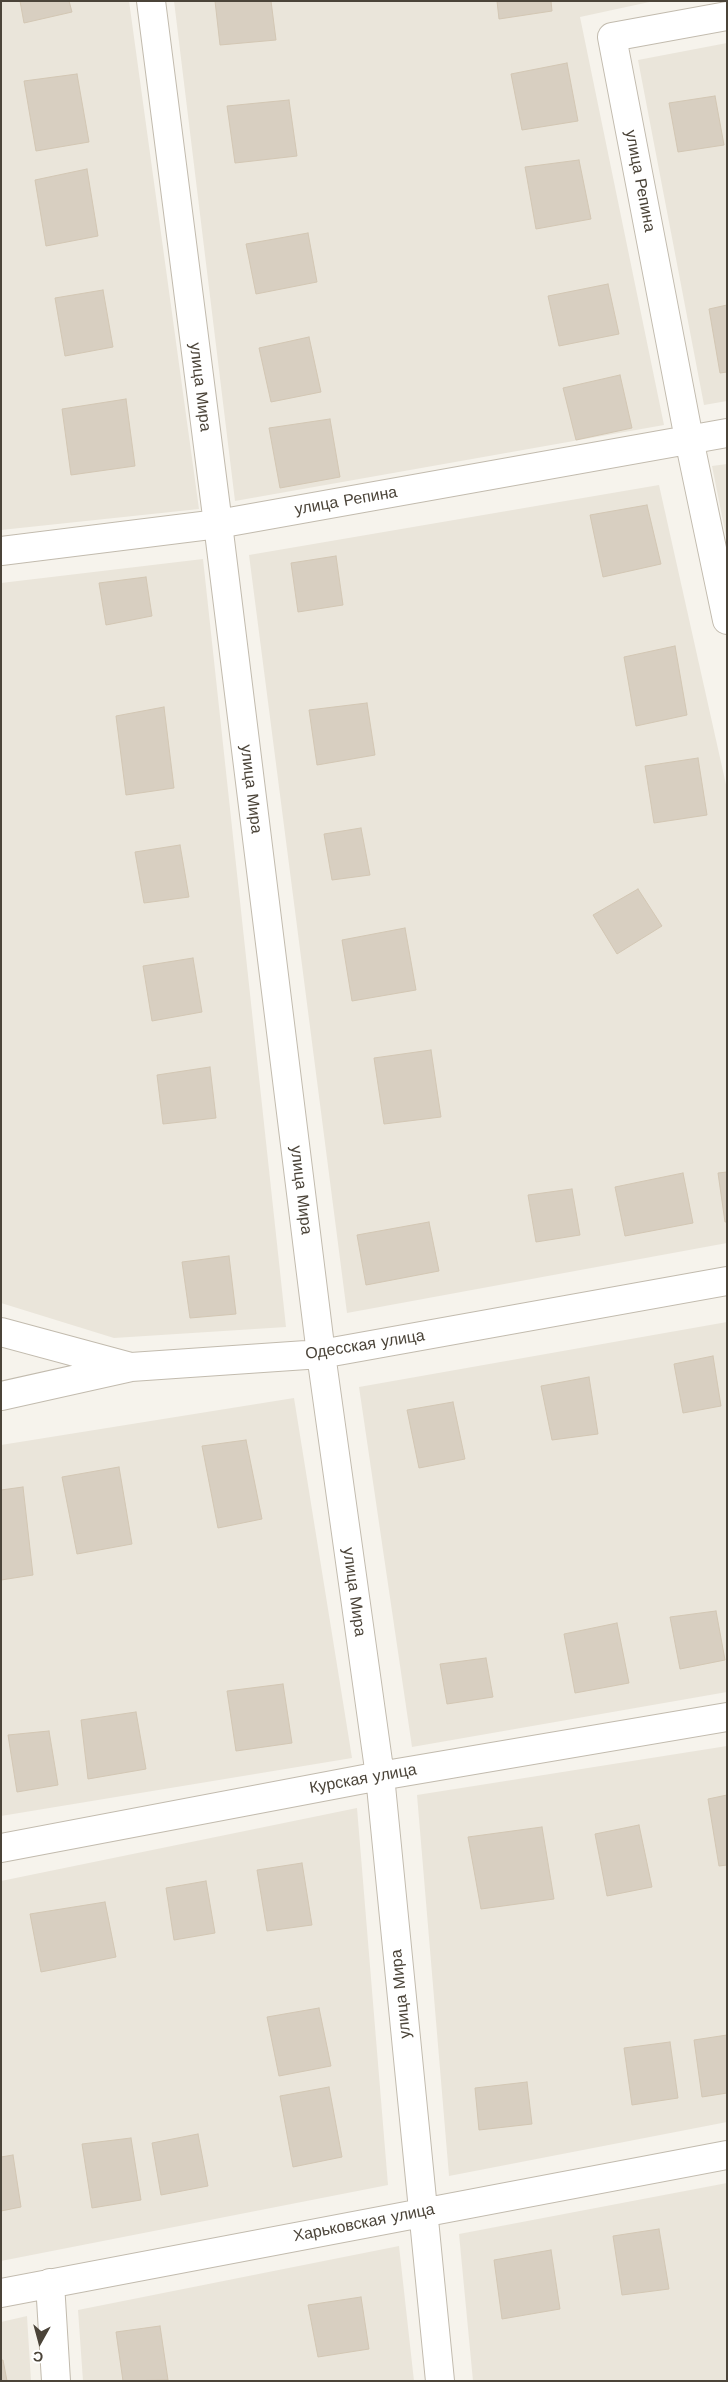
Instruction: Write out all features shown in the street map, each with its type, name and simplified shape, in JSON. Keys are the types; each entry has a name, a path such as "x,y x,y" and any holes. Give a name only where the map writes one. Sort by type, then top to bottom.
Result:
{"street":[{"name":"улица Мира","path":"151,1 321,1354 380,1776 440,2381"},
{"name":"улица Репина","path":"727,16 612,37 689,439 727,620"},
{"name":"улица Репина","path":"1,551 218,524 727,432"},
{"name":"Одесская улица","path":"1,1396 131,1367 321,1354 727,1281"},
{"path":"1,1332 131,1367"},
{"name":"Курская улица","path":"1,1848 380,1776 727,1717"},
{"name":"Харьковская улица","path":"1,2292 727,2155"},
{"path":"50,2283 56,2381"}],"shaded area":[{"path":"1,1 129,1 199,509 1,530"},
{"path":"174,1 654,1 580,17 664,425 235,501"},
{"path":"727,43 727,401 704,405 638,60"},
{"path":"727,464 727,541 712,466"},
{"path":"659,485 727,789 727,1243 347,1313 249,555"},
{"path":"203,559 286,1327 114,1338 1,1303 1,583"},
{"path":"727,1322 727,1692 412,1747 359,1387"},
{"path":"294,1398 352,1758 1,1816 1,1445"},
{"path":"727,1746 727,2122 449,2176 417,1795"},
{"path":"357,1808 388,2185 1,2261 1,1881"},
{"path":"727,2183 727,2381 473,2381 459,2234"},
{"path":"399,2246 414,2381 83,2381 78,2310"},
{"path":"27,2316 31,2381 1,2381 1,2322"}],"building":[{"path":"20,1 69,1 72,12 24,23"},
{"path":"215,1 271,1 276,40 220,45"},
{"path":"497,1 551,1 552,11 499,19"},
{"path":"567,63 578,121 522,130 511,74"},
{"path":"77,74 89,142 36,151 24,81"},
{"path":"715,96 724,145 678,152 669,103"},
{"path":"289,100 297,156 235,163 227,106"},
{"path":"579,160 591,219 536,229 525,167"},
{"path":"87,169 98,236 46,246 35,180"},
{"path":"308,233 317,282 256,294 246,244"},
{"path":"608,284 619,334 559,346 548,296"},
{"path":"103,290 113,347 65,356 55,298"},
{"path":"727,305 727,372 720,373 709,309"},
{"path":"309,337 321,392 271,402 259,348"},
{"path":"620,375 632,428 576,440 563,388"},
{"path":"126,399 135,466 71,475 62,409"},
{"path":"330,419 340,477 280,488 269,428"},
{"path":"647,505 661,564 603,577 590,515"},
{"path":"336,556 343,605 298,612 291,563"},
{"path":"146,577 152,616 106,625 99,583"},
{"path":"675,646 687,715 636,726 624,657"},
{"path":"367,703 375,755 317,765 309,710"},
{"path":"164,707 174,788 126,795 116,716"},
{"path":"698,758 707,815 654,823 645,766"},
{"path":"361,828 370,875 332,880 324,834"},
{"path":"180,845 189,897 144,903 135,852"},
{"path":"638,889 662,926 617,954 593,915"},
{"path":"405,928 416,990 352,1001 342,940"},
{"path":"193,958 202,1012 152,1021 143,966"},
{"path":"431,1050 441,1117 384,1124 374,1058"},
{"path":"210,1067 216,1118 163,1124 157,1075"},
{"path":"727,1172 727,1222 725,1222 718,1173"},
{"path":"683,1173 693,1223 625,1236 615,1187"},
{"path":"572,1189 580,1235 536,1242 528,1195"},
{"path":"429,1222 439,1271 366,1285 357,1235"},
{"path":"229,1256 236,1314 190,1318 182,1262"},
{"path":"713,1356 721,1406 683,1413 674,1364"},
{"path":"589,1377 598,1434 552,1440 541,1386"},
{"path":"453,1402 465,1459 419,1468 407,1410"},
{"path":"246,1440 262,1519 218,1528 202,1446"},
{"path":"119,1467 132,1544 77,1554 62,1477"},
{"path":"23,1487 33,1575 1,1580 1,1490"},
{"path":"716,1611 725,1660 680,1669 670,1617"},
{"path":"617,1623 629,1683 575,1693 564,1634"},
{"path":"486,1658 493,1697 447,1704 440,1664"},
{"path":"283,1684 292,1743 236,1751 227,1691"},
{"path":"136,1712 146,1769 88,1779 81,1720"},
{"path":"49,1731 58,1785 17,1792 8,1735"},
{"path":"727,1795 727,1865 719,1866 708,1799"},
{"path":"639,1825 652,1887 607,1896 595,1834"},
{"path":"542,1827 554,1899 481,1909 468,1837"},
{"path":"302,1863 312,1925 267,1931 257,1870"},
{"path":"206,1881 215,1933 174,1940 166,1888"},
{"path":"105,1902 116,1957 41,1972 30,1914"},
{"path":"319,2008 331,2066 279,2076 267,2017"},
{"path":"727,2035 727,2093 702,2097 694,2040"},
{"path":"670,2042 678,2098 632,2105 624,2048"},
{"path":"527,2082 532,2124 479,2130 475,2088"},
{"path":"329,2087 342,2157 293,2167 280,2096"},
{"path":"198,2134 208,2186 161,2195 152,2143"},
{"path":"131,2138 141,2200 92,2208 82,2144"},
{"path":"13,2155 21,2207 1,2211 1,2157"},
{"path":"659,2229 669,2289 622,2295 613,2236"},
{"path":"551,2250 560,2309 502,2319 494,2260"},
{"path":"361,2297 369,2349 318,2357 308,2305"},
{"path":"160,2326 168,2380 123,2381 116,2332"},
{"path":"1,2360 3,2360 7,2381 1,2381"}]}
